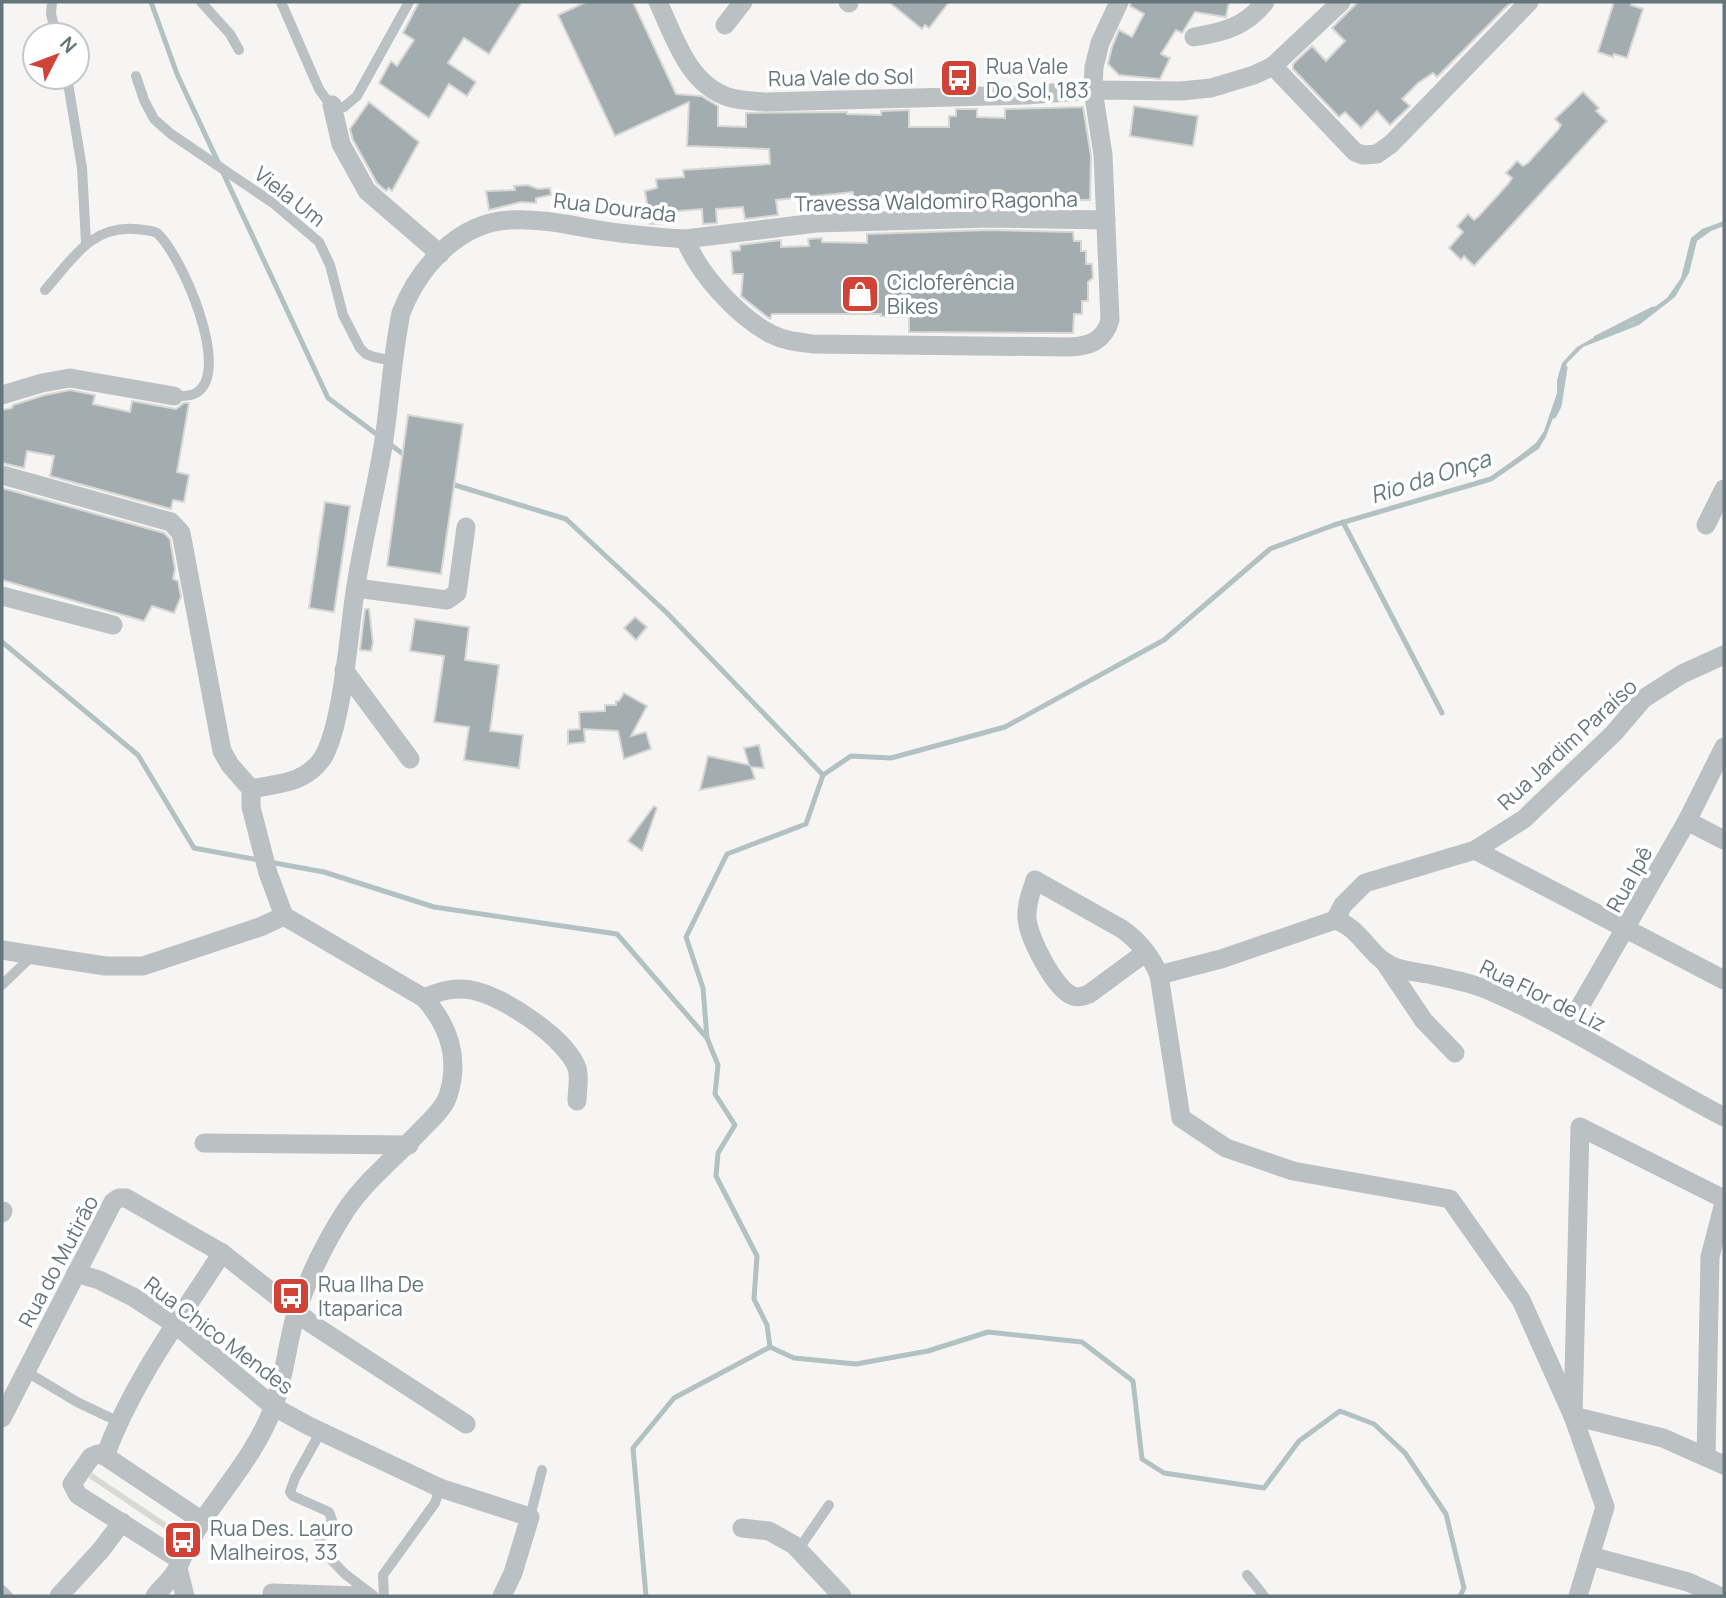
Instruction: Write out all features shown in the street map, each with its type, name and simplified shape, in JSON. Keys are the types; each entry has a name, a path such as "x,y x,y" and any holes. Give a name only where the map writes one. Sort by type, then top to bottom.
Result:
{"street":[{"name":"Rua Vale do Sol","path":"658,2 689,65 713,90 729,97 766,102 1212,88 1273,66 1341,2"},
{"path":"725,25 743,2"},
{"name":"Rua Dourada","path":"251,789 293,782 313,770 328,749 382,449 401,313 408,293 419,275 440,254 468,233 505,220 546,221 634,236 685,239 701,270 730,301 749,319 788,341 813,344 1070,347 1091,344 1104,335 1110,320 1103,155 1093,90 1094,67 1100,43 1119,2"},
{"path":"1194,37 1232,29 1252,16 1265,2"},
{"path":"1273,66 1348,147 1363,155 1377,154 1391,144 1529,2"},
{"path":"335,106 341,144 367,191 440,254"},
{"name":"Travessa Waldomiro Ragonha","path":"685,239 826,223 990,218 1105,220"},
{"path":"2,395 70,378 174,396"},
{"path":"2,475 171,522 181,533 222,751 230,765 251,789 251,807 268,873 284,916 424,998 439,1015 449,1036 453,1057 453,1075 447,1099 409,1145 368,1182 347,1210 324,1250 297,1312 274,1407 259,1437 202,1521 179,1564 155,1596"},
{"path":"1706,524 1724,489"},
{"path":"356,588 447,600 457,593 466,527"},
{"path":"2,596 113,625"},
{"name":"Rua Jardim Paraíso","path":"1340,921 1343,905 1365,883 1475,850 1524,819 1614,733 1643,699 1682,674 1724,655"},
{"path":"344,670 410,759"},
{"name":"Rua Ipê","path":"1567,1029 1687,821 1724,747"},
{"path":"1687,821 1724,840"},
{"path":"1475,850 1724,980"},
{"path":"1146,952 1089,994 1071,996 1052,975 1030,930 1027,920 1028,903 1035,880 1122,929 1135,938 1146,952 1158,975 1181,1118 1226,1148 1293,1171 1450,1199 1521,1300 1573,1416 1605,1507 1578,1596"},
{"path":"2,950 105,966 143,967 260,928 284,916"},
{"path":"1158,975 1222,959 1340,921"},
{"name":"Rua Flor de Liz","path":"1340,921 1385,963 1395,968 1480,987 1567,1029 1724,1117"},
{"path":"1385,963 1424,1021 1455,1053"},
{"path":"1411,1001 1436,976"},
{"path":"424,998 442,990 469,990 491,995 530,1020 558,1041 578,1070 577,1101"},
{"path":"1580,1127 1724,1201 1710,1257 1715,1461 1663,1438 1573,1416 1580,1127"},
{"path":"204,1143 409,1145"},
{"name":"Rua do Mutirão","path":"2,1418 113,1202 126,1198 222,1253 312,1324 466,1424"},
{"path":"105,1456 119,1422 222,1253"},
{"name":"Rua Chico Mendes","path":"76,1273 99,1280 133,1297 176,1325 274,1407 444,1489 530,1517"},
{"path":"185,1596 179,1564 78,1494 72,1484 91,1457 98,1454 105,1456 202,1521"},
{"path":"502,1596 513,1573 530,1517"},
{"path":"59,1596 122,1522"},
{"path":"742,1528 769,1531 798,1549 842,1596"},
{"path":"1591,1556 1688,1582 1720,1596"},
{"path":"272,1593 362,1596"}],"lane":[{"path":"52,2 53,21"},
{"path":"201,2 230,34 239,50"},
{"path":"281,2 318,89 335,106 350,103 357,96 409,2"},
{"name":"Viela Um","path":"136,76 154,119 171,134 273,203 319,242 330,265 342,315 360,348 366,354 393,361"},
{"path":"69,91 82,167 86,243"},
{"path":"45,290 86,243 111,230 124,228 151,231 162,237 174,253 188,283 204,330 208,352 203,386 195,394 174,396"},
{"path":"2,985 34,955"},
{"path":"25,1371 77,1402 119,1422"},
{"path":"321,1432 290,1492 293,1496 330,1512 332,1520 317,1545 345,1574 374,1596"},
{"path":"530,1517 542,1470"},
{"path":"383,1596 383,1575 444,1489"},
{"path":"798,1549 829,1505"},
{"path":"342,1595 345,1574"},
{"path":"1247,1576 1264,1596"},
{"path":"2,1590 8,1596"}],"shaded area":[{"path":"1724,221 1724,226 1697,241 1689,273 1675,297 1639,325 1583,347 1567,363 1562,379 1563,392 1545,439 1491,478 1536,443 1544,431 1557,393 1557,380 1562,363 1577,347 1632,323 1667,298 1681,278 1691,238 1702,229"},
{"path":"92,1473 175,1530 172,1534 89,1478"}],"building":[{"path":"419,2 522,2 489,54 464,38 448,63 476,82 467,96 449,84 429,118 379,83 391,61 397,66 414,40 403,33"},
{"path":"586,2 633,2 676,94 701,96 718,106 718,126 746,127 746,113 847,112 881,115 881,111 909,110 909,127 949,127 949,116 956,116 956,109 977,109 977,117 1005,118 1005,109 1083,107 1091,156 1090,200 1073,200 1073,207 1060,207 1060,193 1032,193 1030,206 935,207 935,194 894,194 881,196 880,209 853,210 853,192 776,200 778,215 745,219 743,207 716,209 717,223 703,224 702,209 668,212 669,223 650,224 645,191 657,188 656,179 684,177 683,170 770,164 769,149 687,146 689,102 615,136 558,15"},
{"path":"889,2 949,2 929,28 925,25 922,29"},
{"path":"1131,2 1229,2 1226,17 1195,12 1182,33 1176,30 1161,54 1170,58 1160,79 1119,75 1108,64 1119,30 1132,37 1144,14 1130,6"},
{"path":"1358,2 1511,2 1437,77 1433,73 1402,99 1410,106 1390,125 1377,111 1361,128 1345,112 1339,117 1293,69 1293,64 1312,46 1326,61 1345,41 1332,28"},
{"path":"1614,2 1632,2 1631,5 1643,9 1627,58 1598,52"},
{"path":"1583,92 1599,108 1596,111 1607,121 1474,266 1464,256 1461,260 1449,248 1463,232 1457,226 1468,214 1474,220 1479,216 1509,183 1512,178 1506,173 1517,161 1523,166 1528,163 1558,130 1561,125 1555,119"},
{"path":"369,102 419,142 392,191 389,188 386,191 377,183 353,140 350,129"},
{"path":"1134,106 1198,116 1193,146 1130,136"},
{"path":"528,185 538,189 550,188 551,195 536,198 536,203 521,202 489,210 486,191 515,190 514,186"},
{"path":"990,230 1073,232 1074,241 1081,241 1081,251 1086,251 1086,264 1092,264 1093,278 1088,282 1088,301 1082,301 1082,314 1074,314 1073,333 909,332 909,317 881,314 772,314 770,319 741,296 743,274 733,274 731,251 740,250 740,245 781,240 781,247 809,246 808,239 822,238 822,242 867,243 867,234"},
{"path":"70,390 95,395 93,404 130,412 132,401 176,409 189,403 177,472 189,475 184,502 173,500 171,509 50,476 54,456 27,451 24,468 2,463 2,410 45,395"},
{"path":"408,415 463,424 441,574 387,566"},
{"path":"2,488 164,533 170,539 175,569 173,579 178,581 181,597 174,613 152,606 144,621 2,580"},
{"path":"325,502 350,506 334,612 309,608"},
{"path":"365,609 369,609 373,643 371,651 360,650"},
{"path":"635,617 647,627 636,640 624,628"},
{"path":"415,619 469,627 465,660 499,665 490,731 523,735 519,768 464,760 469,727 434,722 444,656 410,651"},
{"path":"624,693 647,706 631,736 646,732 651,749 624,759 618,731 584,729 585,742 568,744 568,730 580,729 579,712 605,711 605,705 616,705 616,701 619,701"},
{"path":"759,745 764,768 751,767 755,779 700,790 708,756 749,765 744,748"},
{"path":"654,806 657,808 642,851 628,841"}],"waterway":[{"path":"151,2 177,74 328,398 379,436"},
{"name":"Rio da Onça","path":"1596,338 1653,309"},
{"name":"Rio da Onça","path":"1554,416 1559,406 1565,368"},
{"path":"823,775 851,756 891,758 1005,727 1164,640 1270,549 1334,525 1491,479 1537,447 1541,440"},
{"path":"387,442 407,457"},
{"path":"448,483 566,519 667,613 823,775"},
{"path":"1343,522 1442,713"},
{"path":"2,642 138,755 194,848 259,860"},
{"path":"823,775 806,824 727,854 686,937 703,988 707,1038 718,1065 715,1094 735,1125 718,1153 716,1176 757,1256 754,1299 767,1325 770,1347 794,1358 856,1364 928,1351 988,1332 1082,1342 1133,1381 1142,1459 1164,1473 1264,1488 1299,1441 1340,1411 1374,1424 1405,1453 1446,1514 1464,1588 1460,1596"},
{"path":"269,862 324,872 434,907 617,934 707,1038"},
{"path":"646,1596 633,1448 674,1398 770,1347"}],"place":[{"name":"Rua Vale Do Sol, 183","path":"959,78"},
{"name":"Cicloferência Bikes","path":"860,294"},
{"name":"Rua Ilha De Itaparica","path":"291,1296"},
{"name":"Rua Des. Lauro Malheiros, 33","path":"183,1540"}]}
